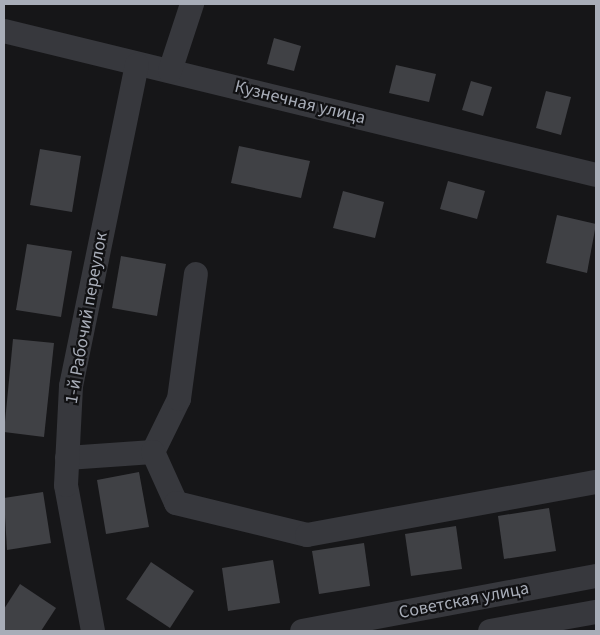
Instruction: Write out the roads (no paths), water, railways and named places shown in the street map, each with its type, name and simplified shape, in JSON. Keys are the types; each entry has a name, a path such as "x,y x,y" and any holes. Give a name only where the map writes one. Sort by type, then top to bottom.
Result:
{"street":[{"path":"170,71 192,4"},
{"name":"Кузнечная улица","path":"4,32 596,175"},
{"name":"1-й Рабочий переулок","path":"93,631 66,485 71,386 137,64"},
{"path":"152,452 179,399 196,274"},
{"path":"67,458 152,452"},
{"path":"152,452 176,503 307,535 596,482"},
{"name":"Советская улица","path":"302,631 596,576"},
{"name":"Советская улица","path":"490,631 596,612"}]}
